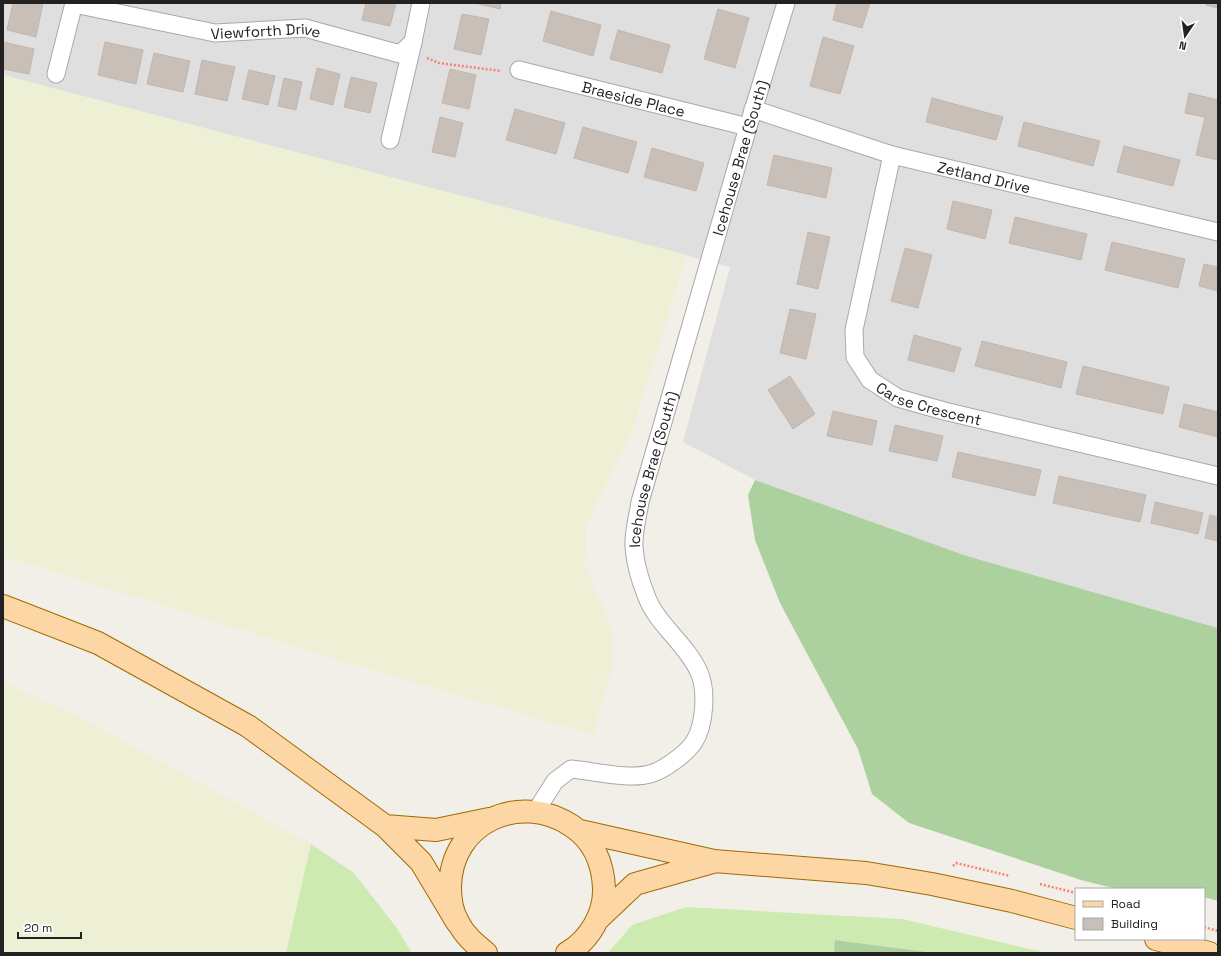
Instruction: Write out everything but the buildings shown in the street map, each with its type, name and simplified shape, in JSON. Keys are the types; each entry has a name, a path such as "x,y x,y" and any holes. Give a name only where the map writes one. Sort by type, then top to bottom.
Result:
{"main road":[{"path":"3,606 98,643 248,726 385,826 421,862 457,922 470,940 486,953"},
{"path":"385,826 436,830 514,811 536,811 560,818 580,831 595,850 603,873 604,897 597,920"},
{"path":"457,922 450,898 451,874 459,851 474,831 494,817"},
{"path":"580,831 714,862 866,873 932,884 1012,901 1075,918"},
{"path":"567,953 587,936 597,920 635,884 714,862"},
{"path":"1160,940 1209,953"}],"street":[{"path":"390,140 421,3"},
{"name":"Icehouse Brae (South)","path":"536,811 555,781 571,769 627,776 652,773 676,760 694,743 703,719 704,695 700,672 685,649 662,623 646,597 634,547 640,502 753,109 786,3"},
{"path":"56,74 74,4"},
{"name":"Viewforth Drive","path":"74,4 215,33 305,28 400,54 412,47"},
{"name":"Braeside Place","path":"520,70 748,128"},
{"name":"Zetland Drive","path":"753,109 892,156 1218,232"},
{"name":"Carse Crescent","path":"892,156 854,330 855,357 870,380 898,398 944,411 1218,476"}],"path":[{"path":"412,47 439,63 495,71 520,70"},
{"path":"1205,927 1218,931"}],"shaded area":[{"path":"3,3 1218,3 1218,628 967,556 755,480 683,442 730,267 3,75"}],"green space":[{"path":"3,75 687,255 632,432 586,526 585,566 611,625 613,664 593,735 338,660 3,556"},
{"path":"755,480 967,556 1218,628 1218,901 1205,897 1205,888 1113,888 1081,880 909,823 872,794 858,749 780,603 755,540 748,495"},
{"path":"3,682 85,720 311,844 286,953 3,953"},
{"path":"311,844 354,873 396,927 412,953 286,953"},
{"path":"686,907 902,919 1047,953 935,953 836,940 834,953 608,953 632,925"},
{"path":"835,940 935,953 834,953"}]}
